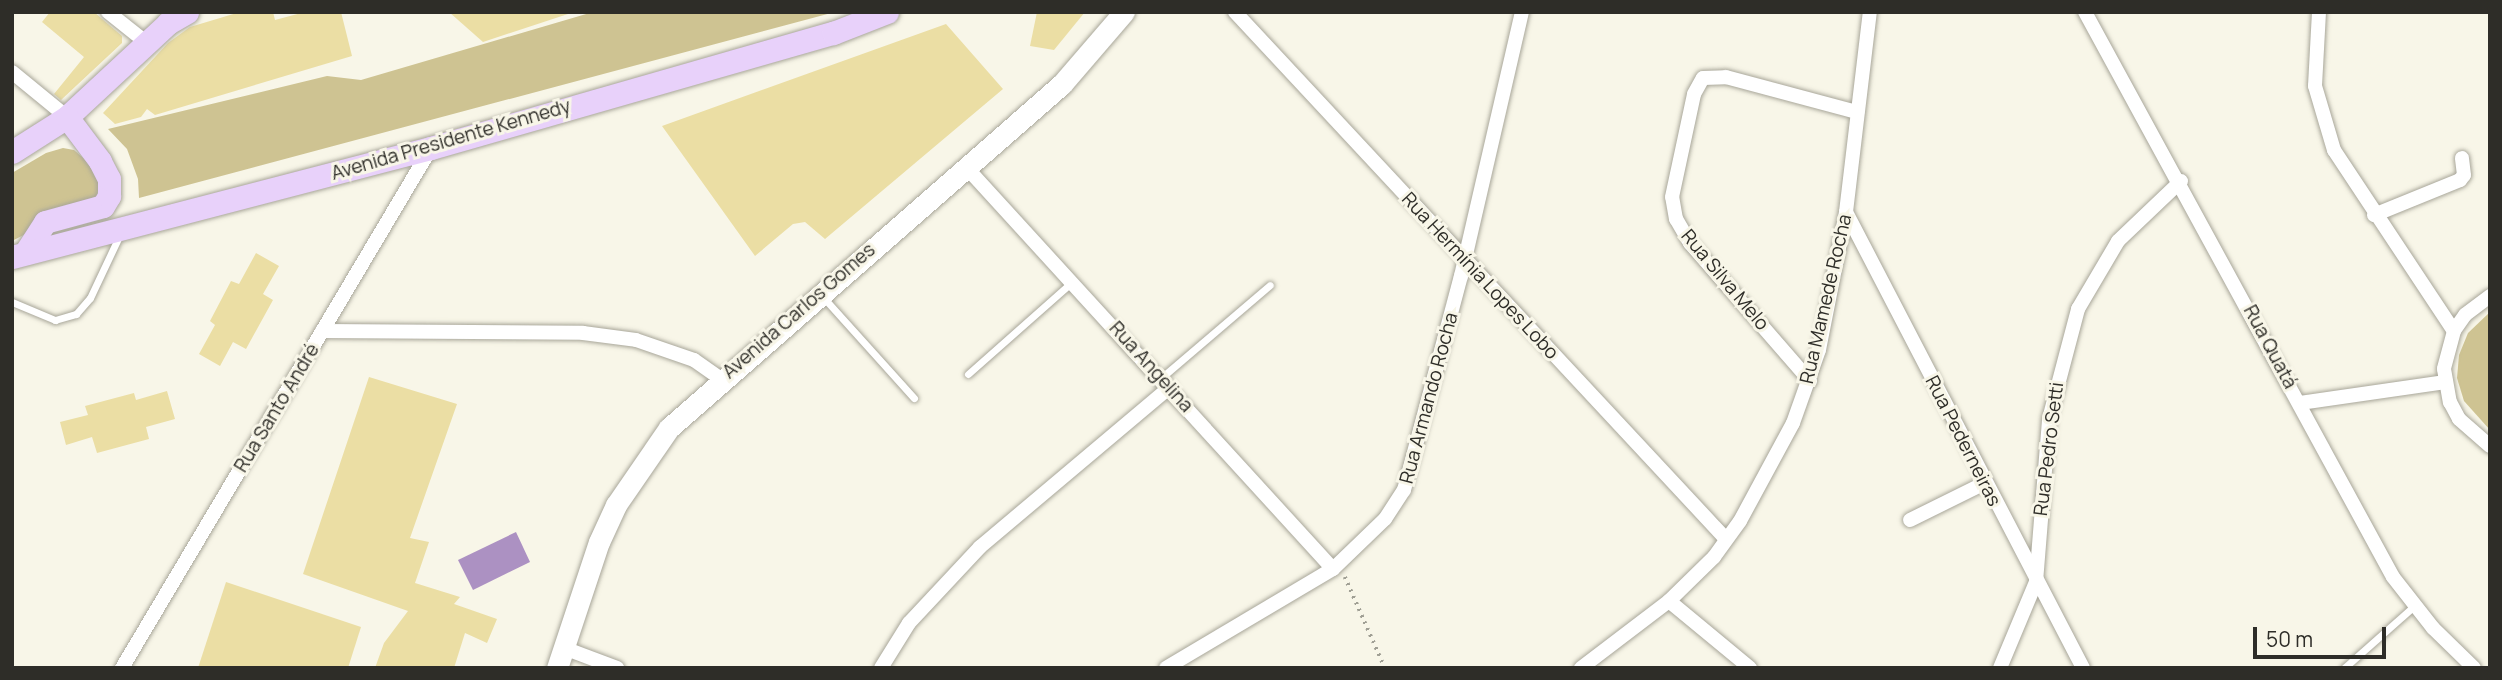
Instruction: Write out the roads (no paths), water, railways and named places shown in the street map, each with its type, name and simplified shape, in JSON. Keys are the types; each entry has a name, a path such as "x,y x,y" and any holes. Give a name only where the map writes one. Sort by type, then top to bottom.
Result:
{"main road":[{"path":"12,152 67,117 147,43 187,12"},
{"name":"Avenida Presidente Kennedy","path":"19,253 431,148 833,33 887,12"},
{"name":"Avenida Carlos Gomes","path":"561,658 599,542 629,481 669,428 721,379 1083,64 1124,12"},
{"path":"19,253 45,222 103,205 108,196 108,179 100,161 67,117"}],"street":[{"path":"108,12 147,43"},
{"name":"Rua Hermínia Lopes Lobo","path":"1235,12 1726,539"},
{"name":"Rua Armando Rocha","path":"1166,668 1336,566 1385,519 1404,490 1465,260 1522,12"},
{"name":"Rua Mamede Rocha","path":"1580,668 1670,601 1726,539 1793,423 1810,381 1846,212 1870,12"},
{"name":"Rua Quatá","path":"2085,12 2181,181 2386,565 2414,606 2474,668"},
{"path":"2319,12 2315,86 2321,115 2334,150 2374,215 2454,331"},
{"path":"12,72 67,117"},
{"name":"Rua Silva Melo","path":"1810,381 1690,243 1676,219 1672,197 1694,94 1703,78 1726,77 1857,112"},
{"name":"Rua Santo André","path":"122,668 431,148"},
{"path":"2374,215 2460,180 2464,175 2462,158"},
{"name":"Rua Angelina","path":"967,167 1336,566"},
{"name":"Rua Pedro Setti","path":"2000,668 2036,582 2049,419 2078,309 2118,241 2181,181"},
{"name":"Rua Pederneiras","path":"1846,212 2083,668"},
{"path":"2490,296 2465,315 2454,331 2445,355 2445,382 2459,419 2490,446"},
{"path":"322,331 597,335 669,350 721,379"},
{"path":"2300,403 2445,382"},
{"path":"881,668 909,623 980,547 1165,383"},
{"path":"1910,520 1985,483"},
{"path":"1670,601 1749,668"},
{"path":"561,658 617,668"}],"lane":[{"path":"12,302 55,320 76,314 118,246 121,229"},
{"path":"968,374 1073,282"},
{"path":"1165,383 1270,285"},
{"path":"819,293 914,398"},
{"path":"2344,668 2414,606"}]}
